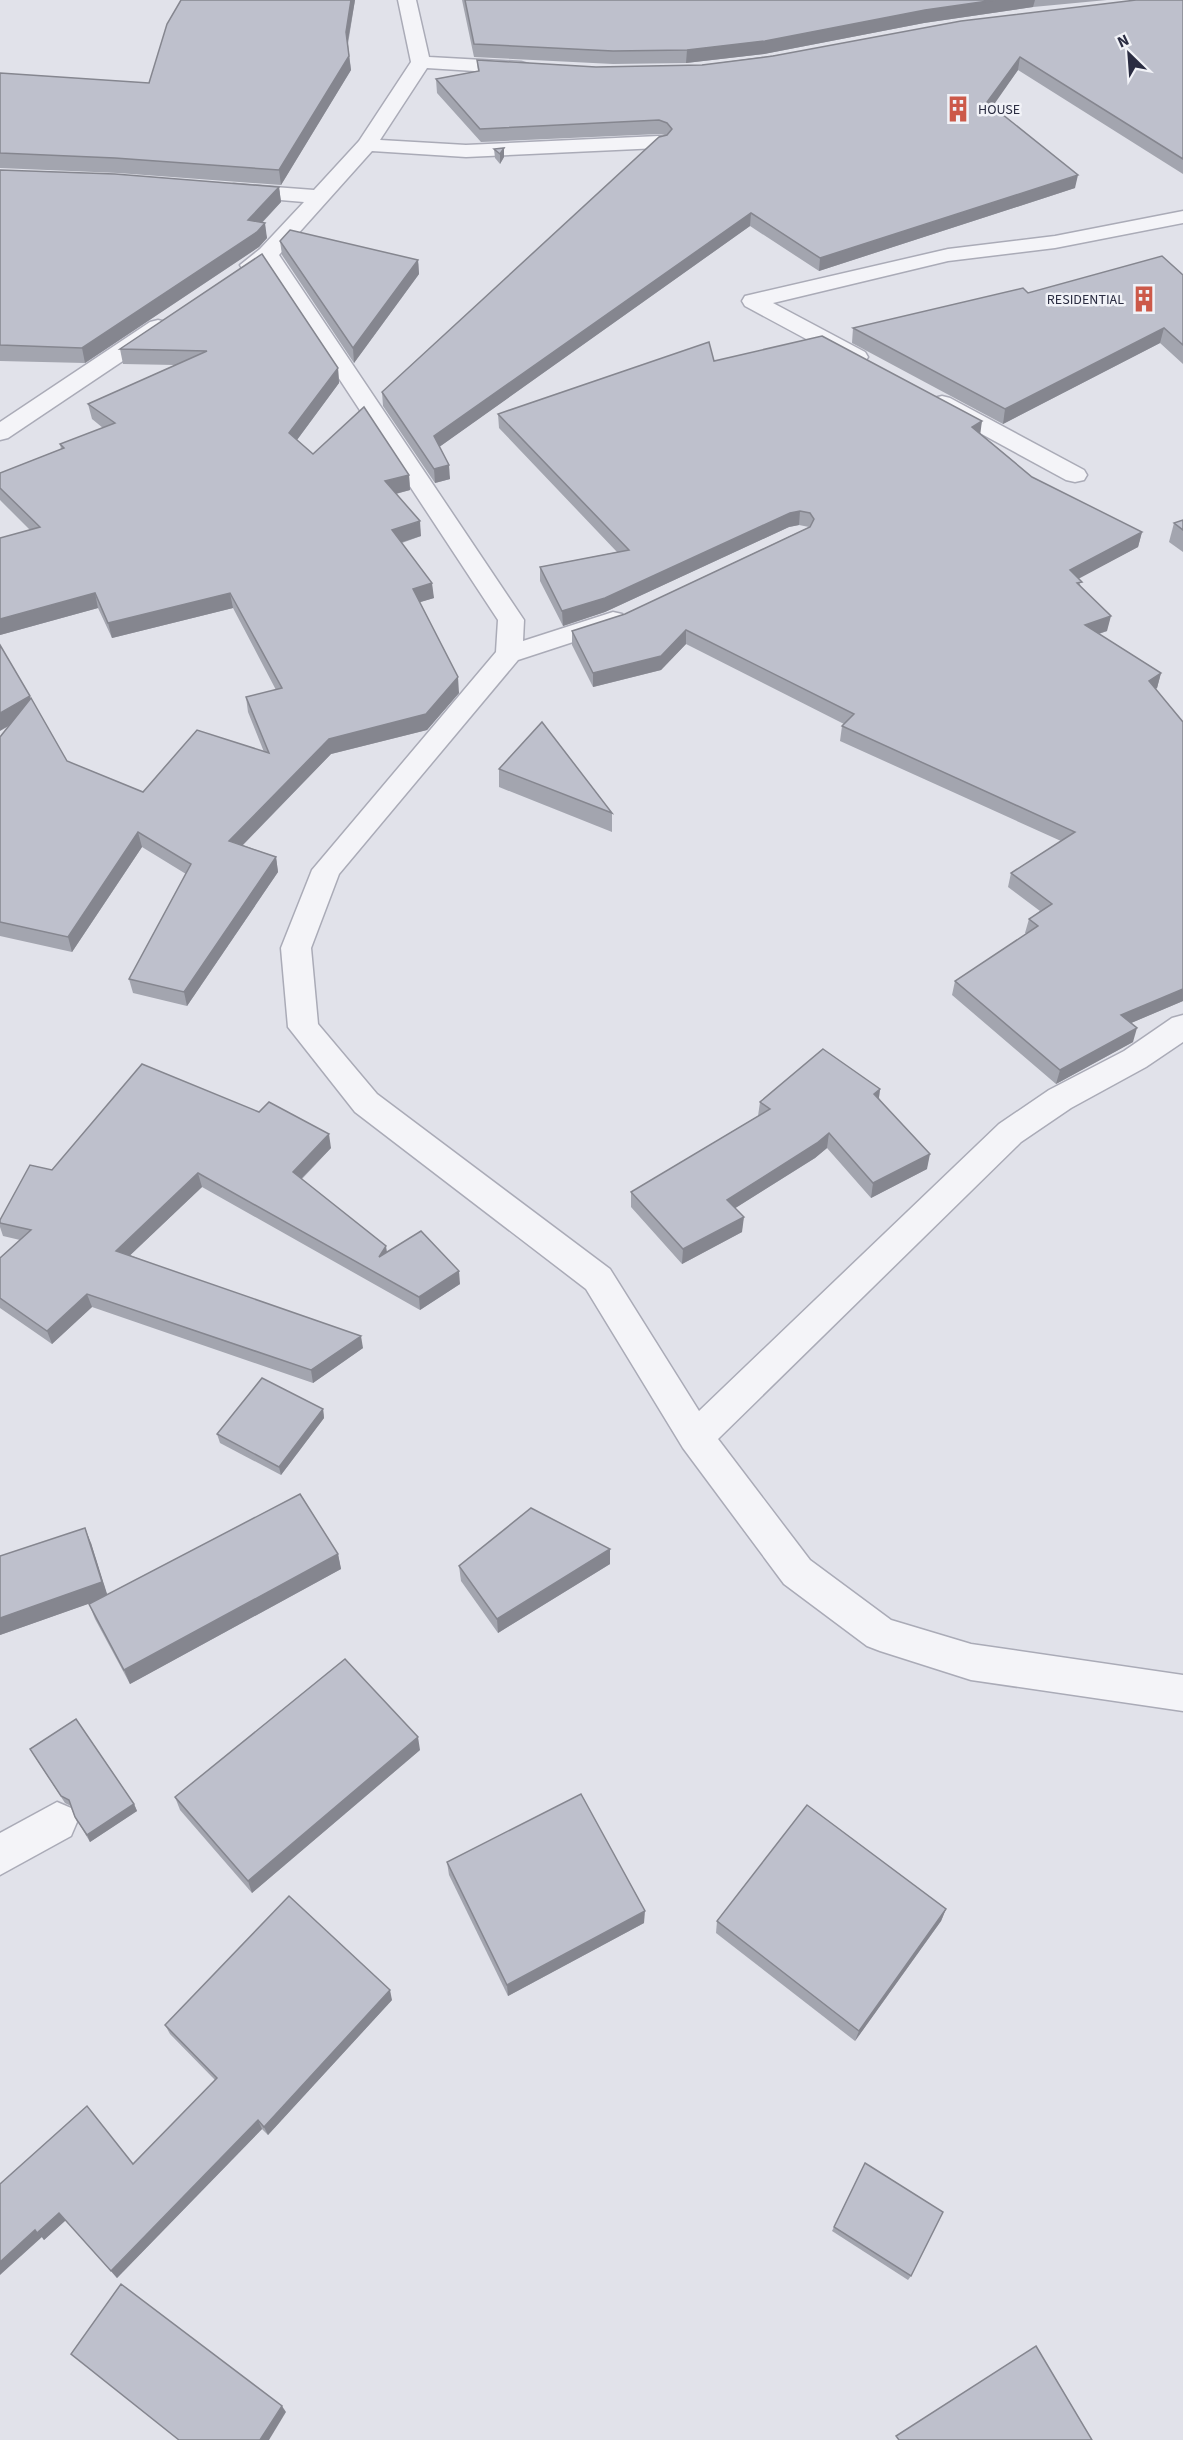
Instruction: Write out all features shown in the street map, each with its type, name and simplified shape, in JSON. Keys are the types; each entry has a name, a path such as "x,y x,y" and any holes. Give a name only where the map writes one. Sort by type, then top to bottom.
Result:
{"street":[{"path":"238,274 268,254 367,145 421,62 407,0"},
{"path":"421,62 539,69"},
{"path":"367,145 466,151 659,142"},
{"path":"213,189 319,197"},
{"path":"878,368 753,301 948,255 1055,242 1183,218"},
{"path":"268,254 511,620 509,654"},
{"path":"0,433 179,314"},
{"path":"919,391 1075,475"},
{"path":"636,609 577,633 509,654 326,870 296,948 303,1027 366,1103 598,1280 696,1437 797,1572 880,1634 971,1662 1183,1693"},
{"path":"696,1437 1010,1134 1060,1099 1135,1059 1183,1026"},
{"path":"0,1855 57,1822"}],"building":[{"path":"181,0 351,0 346,32 349,56 279,170 115,158 0,153 0,73 149,83 167,24"},
{"path":"465,0 995,0 925,10 765,41 687,50 613,51 474,44"},
{"path":"1136,0 1183,0 1183,159 1020,57 987,102 1078,175 820,258 751,213 434,436 449,465 434,469 382,392 659,137 667,135 672,129 667,123 659,120 480,129 436,79 479,71 477,60 596,67 702,65 773,56 961,21"},
{"path":"504,148 500,154 494,149"},
{"path":"0,170 115,174 279,187 248,220 265,223 257,232 82,348 0,345"},
{"path":"290,230 418,260 353,348 280,241"},
{"path":"262,254 338,368 289,433 313,454 364,407 409,475 385,481 420,521 392,530 432,583 413,589 458,677 426,714 329,739 229,841 276,857 184,992 129,979 191,864 138,832 68,937 0,922 0,737 31,698 67,761 143,792 197,730 269,753 246,697 282,688 230,593 108,623 95,593 0,619 0,538 40,527 0,488 0,473 64,448 60,444 115,423 88,404 207,351 120,349"},
{"path":"1162,256 1183,275 1183,345 1164,328 1005,409 853,328 1023,288 1028,293"},
{"path":"822,336 982,421 972,427 1032,477 1142,532 1070,570 1082,582 1077,583 1111,616 1085,625 1161,673 1149,681 1183,722 1183,989 1121,1015 1137,1028 1060,1070 955,981 1038,926 1029,919 1052,904 1011,873 1075,832 842,726 854,714 686,630 661,656 593,673 572,631 625,614 810,527 814,519 810,513 800,511 790,513 605,598 562,611 540,567 629,550 498,414 709,342 714,361"},
{"path":"1183,520 1183,530 1174,523"},
{"path":"0,645 30,696 0,713"},
{"path":"542,722 612,813 499,769"},
{"path":"823,1049 880,1089 874,1094 930,1154 873,1183 829,1133 727,1200 744,1217 683,1249 631,1192 770,1109 760,1102"},
{"path":"142,1064 259,1112 269,1102 329,1134 293,1172 386,1246 379,1257 421,1231 459,1271 419,1297 198,1173 116,1251 361,1336 311,1370 87,1294 47,1331 0,1298 0,1258 31,1230 0,1223 0,1220 30,1165 52,1170"},
{"path":"262,1378 323,1409 279,1467 217,1434"},
{"path":"300,1494 338,1554 124,1670 89,1604"},
{"path":"531,1508 610,1549 497,1619 459,1566"},
{"path":"85,1528 102,1582 0,1618 0,1556"},
{"path":"345,1659 418,1737 248,1881 175,1797"},
{"path":"76,1719 134,1804 87,1835 75,1817 69,1800 61,1796 30,1749"},
{"path":"581,1794 645,1911 507,1985 447,1862"},
{"path":"807,1805 946,1909 859,2031 717,1921"},
{"path":"289,1896 390,1990 264,2127 258,2120 111,2271 59,2213 37,2233 35,2230 0,2262 0,2184 87,2106 133,2164 217,2078 165,2025"},
{"path":"865,2163 943,2212 911,2276 834,2227"},
{"path":"121,2284 282,2406 260,2440 179,2440 71,2354"},
{"path":"1036,2346 1092,2440 899,2440 896,2436"}],"place":[{"name":"HOUSE","path":"958,109"},
{"name":"RESIDENTIAL","path":"1144,299"}]}
